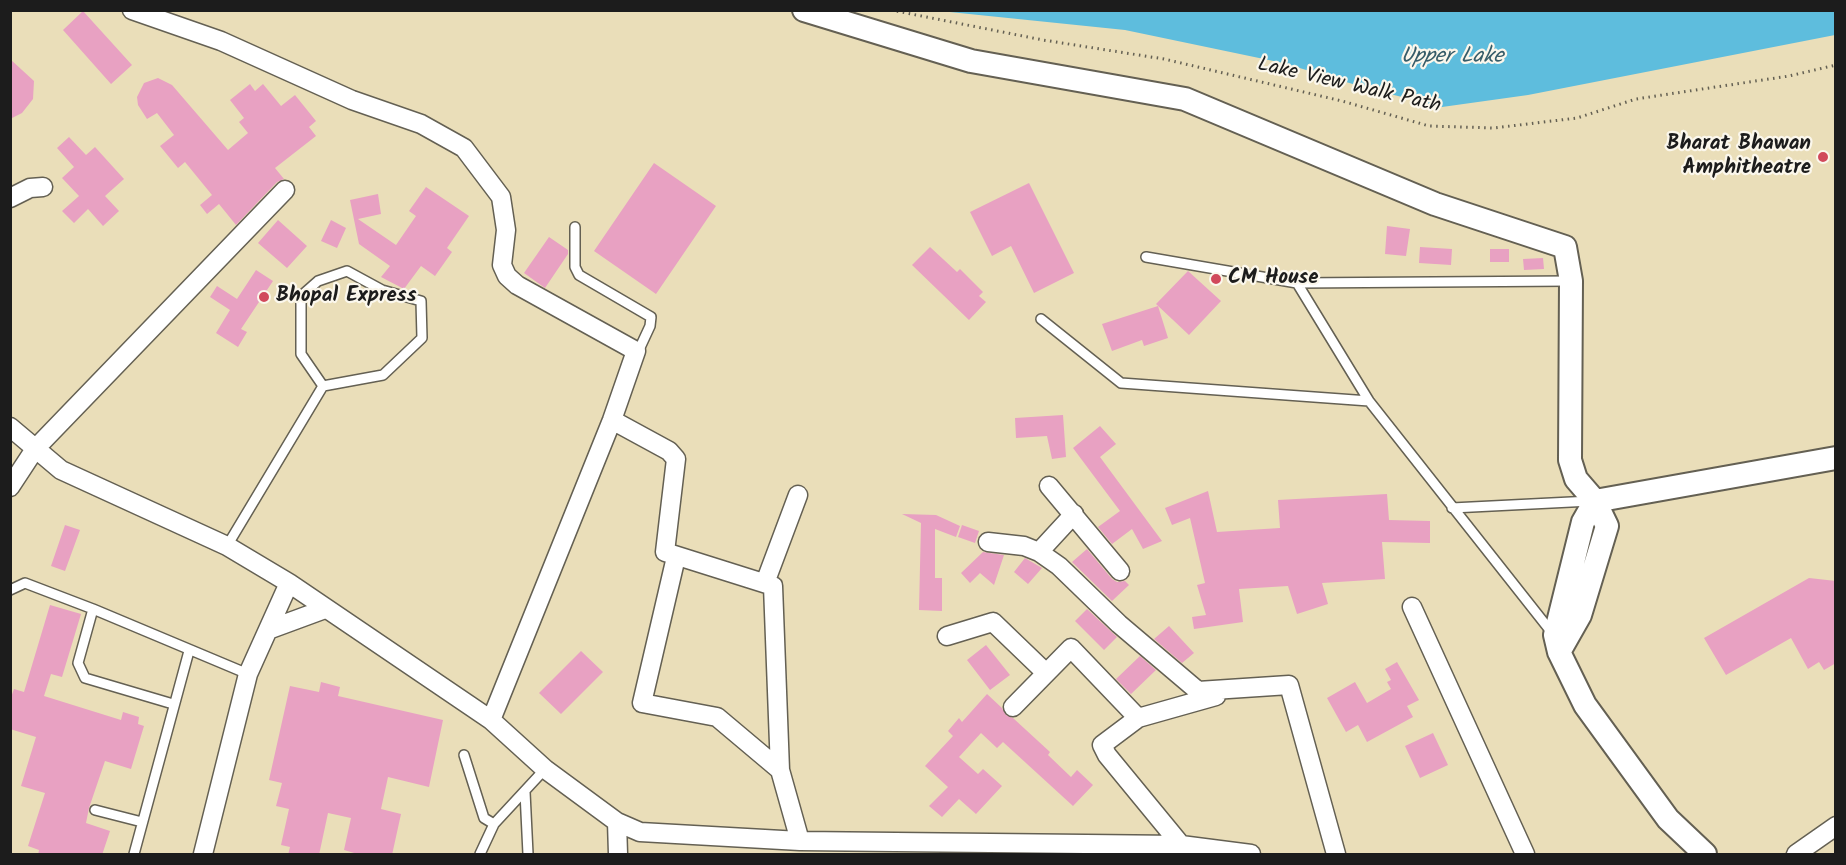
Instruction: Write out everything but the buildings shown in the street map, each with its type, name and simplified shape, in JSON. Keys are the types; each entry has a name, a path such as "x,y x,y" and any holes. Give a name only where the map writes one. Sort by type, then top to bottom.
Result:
{"street":[{"path":"132,10 221,41 352,100 421,123 464,148 501,197 506,230 502,265 507,276 517,285 636,351 612,420 491,720"},
{"path":"804,10 971,61 1185,99 1435,204 1565,247 1571,281 1570,460 1576,479 1595,501"},
{"path":"10,198 30,188 43,187"},
{"path":"10,486 35,449 285,190"},
{"path":"612,420 669,451 676,459 665,552 773,586 780,770 800,841"},
{"path":"10,427 62,470 227,546 289,584 491,720 545,769 617,822 640,831 979,849 1181,845 1251,855"},
{"path":"1595,501 1836,458"},
{"path":"1049,486 1120,571"},
{"path":"765,583 798,495"},
{"path":"1595,501 1583,522 1557,644 1585,705 1668,819 1705,855"},
{"path":"1039,552 1074,514"},
{"path":"988,542 1024,546 1039,552 1059,566 1119,624 1198,691 1289,685 1336,855"},
{"path":"676,557 642,703 717,717 780,770"},
{"path":"203,855 248,674 289,584"},
{"path":"1412,607 1526,855"},
{"path":"268,630 325,609"},
{"path":"947,636 993,622 1046,673"},
{"path":"1013,707 1071,648 1138,718"},
{"path":"1181,845 1102,745 1138,718 1243,688"},
{"path":"617,822 618,855"},
{"path":"1796,855 1836,826"}],"lane":[{"path":"575,227 575,267 579,275 651,317 650,326 636,356"},
{"path":"1146,257 1297,283 1560,279 1571,281"},
{"path":"227,546 322,386 383,375 422,338 421,301 382,290 347,271 318,281 301,296 301,354 322,386"},
{"path":"1297,283 1369,401 1557,644"},
{"path":"1041,319 1121,383 1369,401"},
{"path":"1452,508 1595,501"},
{"path":"10,590 25,583 248,674"},
{"path":"93,609 78,663 85,678 173,704"},
{"path":"134,855 189,651"},
{"path":"464,756 484,818 494,824"},
{"path":"480,855 494,824 545,769"},
{"path":"525,792 528,855"},
{"path":"95,810 142,822"}],"path":[{"name":"Lake View Walk Path","path":"891,10 1043,40 1164,59 1342,101 1429,126 1494,128 1577,118 1636,99 1789,76 1836,65"}],"water":[{"name":"Upper Lake","path":"1835,10 1835,35 1528,95 1442,107 1366,88 1283,63 1125,30 940,11"}],"place":[{"name":"Bharat Bhawan Amphitheatre","path":"1823,157"},
{"name":"CM House","path":"1216,279"},
{"name":"Bhopal Express","path":"264,297"}]}
